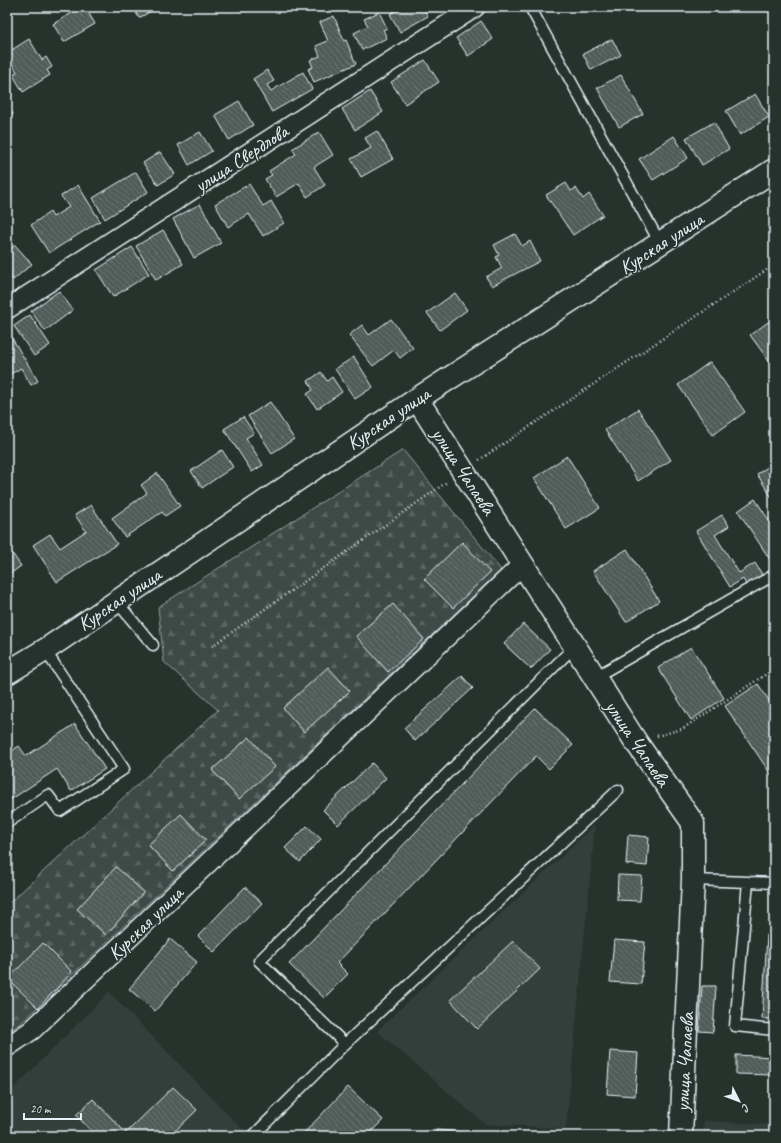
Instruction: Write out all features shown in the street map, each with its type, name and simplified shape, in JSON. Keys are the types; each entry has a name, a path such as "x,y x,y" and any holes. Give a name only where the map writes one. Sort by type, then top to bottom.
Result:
{"street":[{"name":"улица Свердлова","path":"7,309 475,7"},
{"name":"Курская улица","path":"7,673 45,650 417,399 774,170"},
{"name":"улица Чапаева","path":"417,399 636,742 693,823 693,880 681,1136"},
{"name":"Курская улица","path":"7,1047 32,1030 523,564"}],"lane":[{"path":"530,7 660,243"},
{"path":"595,677 774,575"},
{"path":"116,601 153,646"},
{"path":"345,1044 259,961 575,646"},
{"path":"7,823 48,795 60,811 124,769 45,650"},
{"path":"254,1136 345,1044 618,790"},
{"path":"693,880 774,883"},
{"path":"748,882 735,1026 774,1030"}],"path":[{"path":"212,646 463,470 774,265"},
{"path":"636,742 682,729 774,669"}],"shaded area":[{"path":"595,825 566,1129 485,1124 377,1031"},
{"path":"109,992 243,1130 235,1136 7,1136 7,1095"},
{"path":"704,1121 774,1125 774,1136 703,1136"}],"green space":[{"path":"403,450 501,570 20,1024 7,1032 7,905 218,710 164,662 158,607"}],"building":[{"path":"82,7 85,7 95,24 64,42 53,24"},
{"path":"133,7 158,7 139,18"},
{"path":"402,7 422,7 428,16 400,32 390,14"},
{"path":"379,12 387,28 383,30 387,38 362,50 354,33 368,26 364,19"},
{"path":"334,16 344,41 346,40 356,64 314,82 308,69 313,67 310,60 320,56 316,46 328,41 320,22"},
{"path":"481,21 493,39 468,56 456,38"},
{"path":"29,39 42,60 46,57 52,67 47,70 50,75 23,92 13,75 17,72 7,56 7,53"},
{"path":"612,39 621,55 591,70 583,54"},
{"path":"425,60 439,82 405,104 391,82"},
{"path":"267,70 274,81 267,85 271,91 303,72 312,89 272,112 253,79"},
{"path":"621,75 643,114 619,127 597,88"},
{"path":"370,91 383,112 355,130 342,109"},
{"path":"755,94 769,117 740,135 726,111"},
{"path":"239,101 253,125 229,140 215,115"},
{"path":"7,104 13,114 7,118"},
{"path":"714,122 729,149 702,165 686,138"},
{"path":"377,131 393,159 361,177 351,159 371,148 365,138"},
{"path":"200,132 212,151 189,165 178,145"},
{"path":"319,132 333,155 314,167 325,185 307,197 299,183 276,197 265,179 272,175 269,171 296,154 292,149"},
{"path":"674,136 688,158 653,180 639,159"},
{"path":"160,152 175,174 158,185 143,163"},
{"path":"136,172 148,192 105,219 93,198"},
{"path":"566,183 571,191 576,188 583,199 589,194 603,215 573,235 546,195"},
{"path":"249,184 263,206 271,201 284,223 263,236 249,214 228,227 215,204"},
{"path":"78,185 100,221 49,253 31,225 50,212 53,217 69,207 61,196"},
{"path":"200,204 221,243 194,258 173,219"},
{"path":"163,230 183,264 156,280 136,246"},
{"path":"515,234 522,246 530,241 540,261 492,286 486,277 502,268 496,257 499,255 494,245"},
{"path":"15,245 32,264 13,280 7,272 7,252"},
{"path":"132,247 149,274 113,297 96,270"},
{"path":"59,291 73,310 45,331 31,311"},
{"path":"455,293 467,310 440,330 427,313"},
{"path":"30,315 50,345 34,356 14,326"},
{"path":"774,318 774,368 750,335"},
{"path":"391,319 413,348 400,358 394,350 373,366 349,335 362,325 369,335"},
{"path":"7,330 38,381 31,385 21,368 7,376"},
{"path":"354,357 373,387 355,399 335,369"},
{"path":"710,362 745,412 713,435 678,385"},
{"path":"321,372 327,381 332,377 342,392 317,409 307,394 313,390 308,381"},
{"path":"270,402 294,439 272,453 248,416"},
{"path":"638,409 671,460 638,481 605,430"},
{"path":"243,417 254,433 246,438 263,465 252,472 224,429"},
{"path":"222,450 233,467 202,488 191,471"},
{"path":"567,456 600,508 566,529 534,478"},
{"path":"774,463 774,501 757,474"},
{"path":"157,473 180,506 165,516 162,512 125,537 112,518 147,493 141,485"},
{"path":"755,499 774,528 773,564 738,511"},
{"path":"91,505 117,544 57,582 33,545 50,534 60,548 86,531 75,515"},
{"path":"722,515 729,526 715,535 739,573 755,563 763,576 747,586 743,579 730,587 696,531"},
{"path":"462,542 490,572 453,608 424,579"},
{"path":"7,546 21,566 7,576"},
{"path":"627,549 659,601 626,622 593,571"},
{"path":"393,604 424,639 388,672 356,636"},
{"path":"523,624 550,649 531,669 504,644"},
{"path":"691,647 724,698 691,720 658,668"},
{"path":"328,667 350,691 304,732 283,708"},
{"path":"462,676 473,688 415,741 404,728"},
{"path":"758,684 774,708 774,779 725,706"},
{"path":"535,708 573,745 549,769 536,756 337,963 348,974 324,998 289,964"},
{"path":"75,724 105,769 71,791 57,769 7,802 7,754 19,746 26,756"},
{"path":"249,737 275,767 239,799 212,770"},
{"path":"372,763 386,778 338,825 323,810"},
{"path":"181,814 206,840 173,871 148,845"},
{"path":"307,826 321,839 300,862 285,848"},
{"path":"628,835 649,837 647,866 626,864"},
{"path":"116,867 144,892 106,935 77,909"},
{"path":"618,875 642,876 640,901 617,900"},
{"path":"245,887 262,903 214,952 198,936"},
{"path":"767,935 774,935 774,1022 773,1019 762,1019"},
{"path":"170,939 197,962 155,1011 129,989"},
{"path":"614,940 645,942 641,984 610,982"},
{"path":"513,941 540,969 477,1029 450,1000"},
{"path":"43,943 72,972 38,1008 8,979"},
{"path":"702,986 716,986 713,1032 699,1031"},
{"path":"610,1051 638,1053 635,1096 607,1094"},
{"path":"736,1055 774,1057 774,1075 736,1074"},
{"path":"173,1087 197,1110 170,1136 96,1136 76,1115 93,1099 126,1133"},
{"path":"348,1087 383,1120 367,1136 301,1136"},
{"path":"436,1130 522,1136 435,1136"}]}
